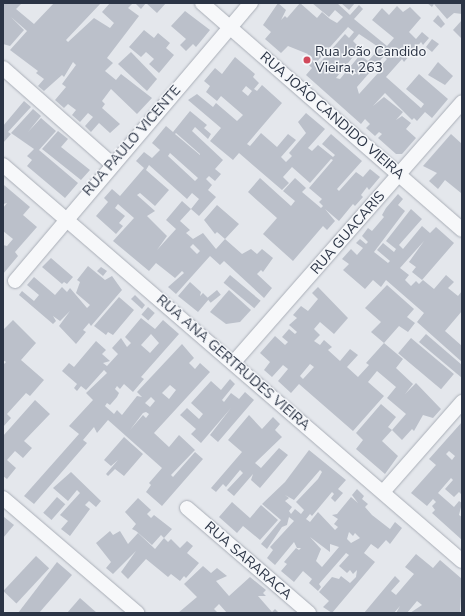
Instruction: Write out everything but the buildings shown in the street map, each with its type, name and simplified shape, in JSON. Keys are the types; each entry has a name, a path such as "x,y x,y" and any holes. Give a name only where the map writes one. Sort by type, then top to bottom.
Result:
{"street":[{"name":"RUA JOÃO CANDIDO VIEIRA","path":"202,3 462,230"},
{"name":"RUA PAULO VICENTE","path":"15,281 65,219 251,3"},
{"path":"3,68 112,164"},
{"name":"RUA GUACARIS","path":"233,363 462,102"},
{"name":"RUA ANA GERTRUDES VIEIRA","path":"3,165 462,561"},
{"path":"383,492 462,402"},
{"path":"3,498 137,613"},
{"name":"RUA SARARACA","path":"187,508 309,613"}],"place":[{"name":"Rua João Candido Vieira, 263","path":"307,60"}]}
